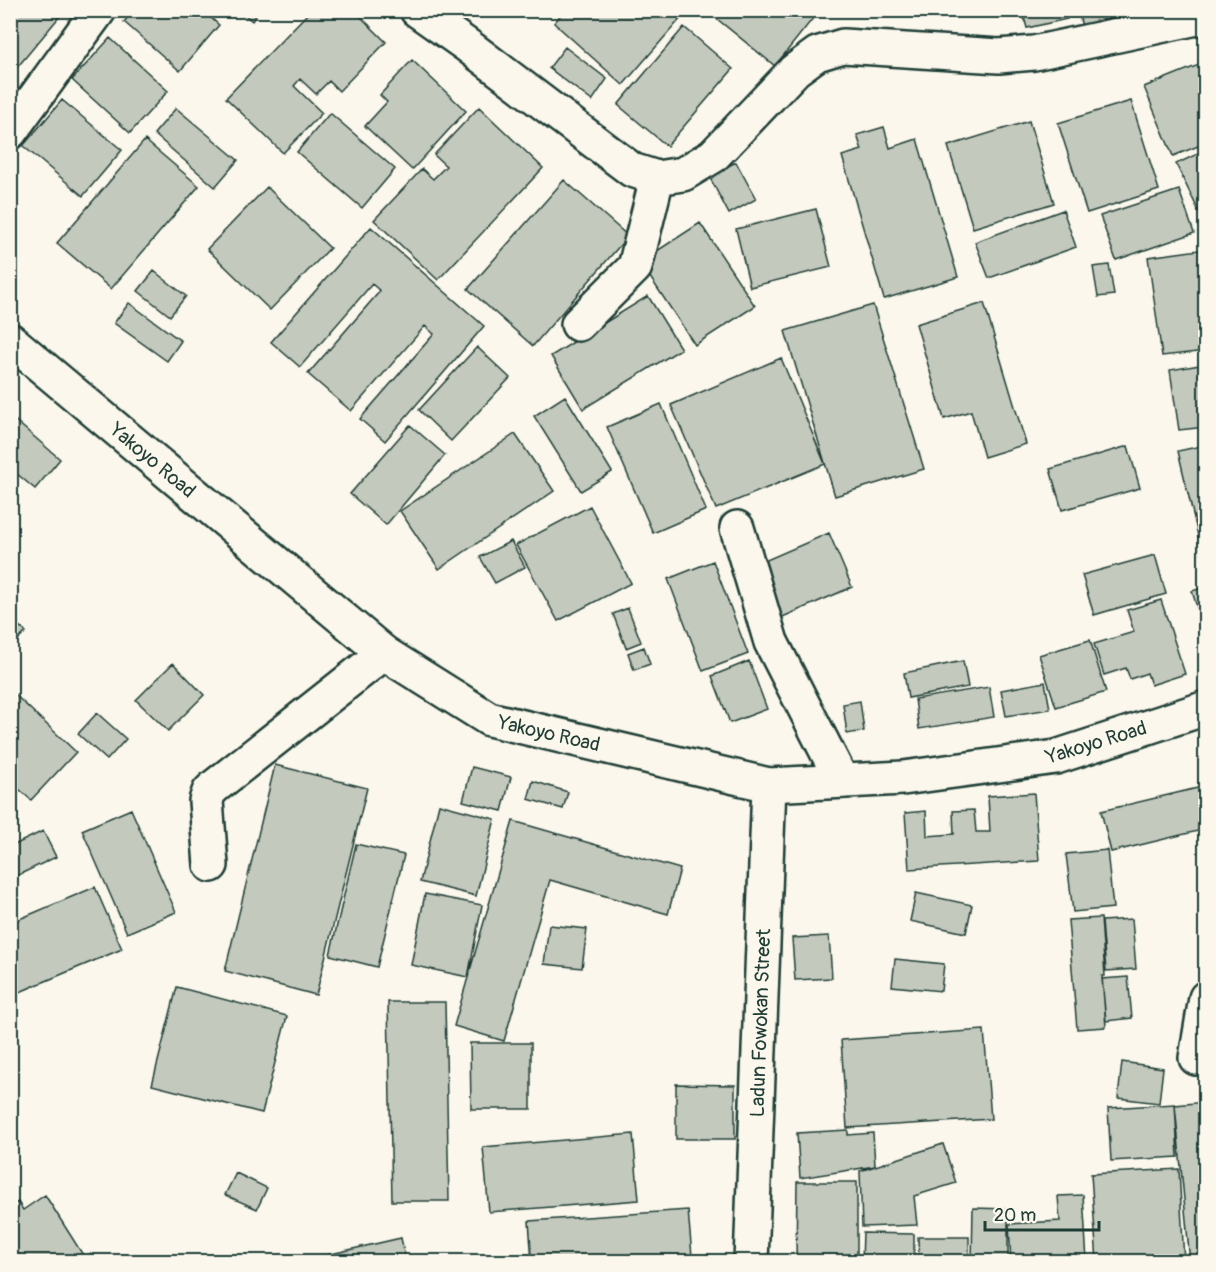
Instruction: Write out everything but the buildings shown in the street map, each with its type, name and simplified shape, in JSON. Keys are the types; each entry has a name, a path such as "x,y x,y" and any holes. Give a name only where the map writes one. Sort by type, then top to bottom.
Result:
{"street":[{"path":"10,132 99,10"},
{"path":"417,10 632,170 657,178 682,174 713,156 795,70 817,54 843,46 999,56 1034,53 1206,16"},
{"path":"578,324 634,267 657,178"},
{"name":"Yakoyo Road","path":"10,340 384,653 489,719 769,786 903,778 1056,757 1206,708"},
{"path":"737,528 771,642 842,781"},
{"path":"211,865 206,801 208,792 384,653"},
{"name":"Ladun Fowokan Street","path":"751,1262 769,786"},
{"path":"1196,1058 1206,998"}]}
